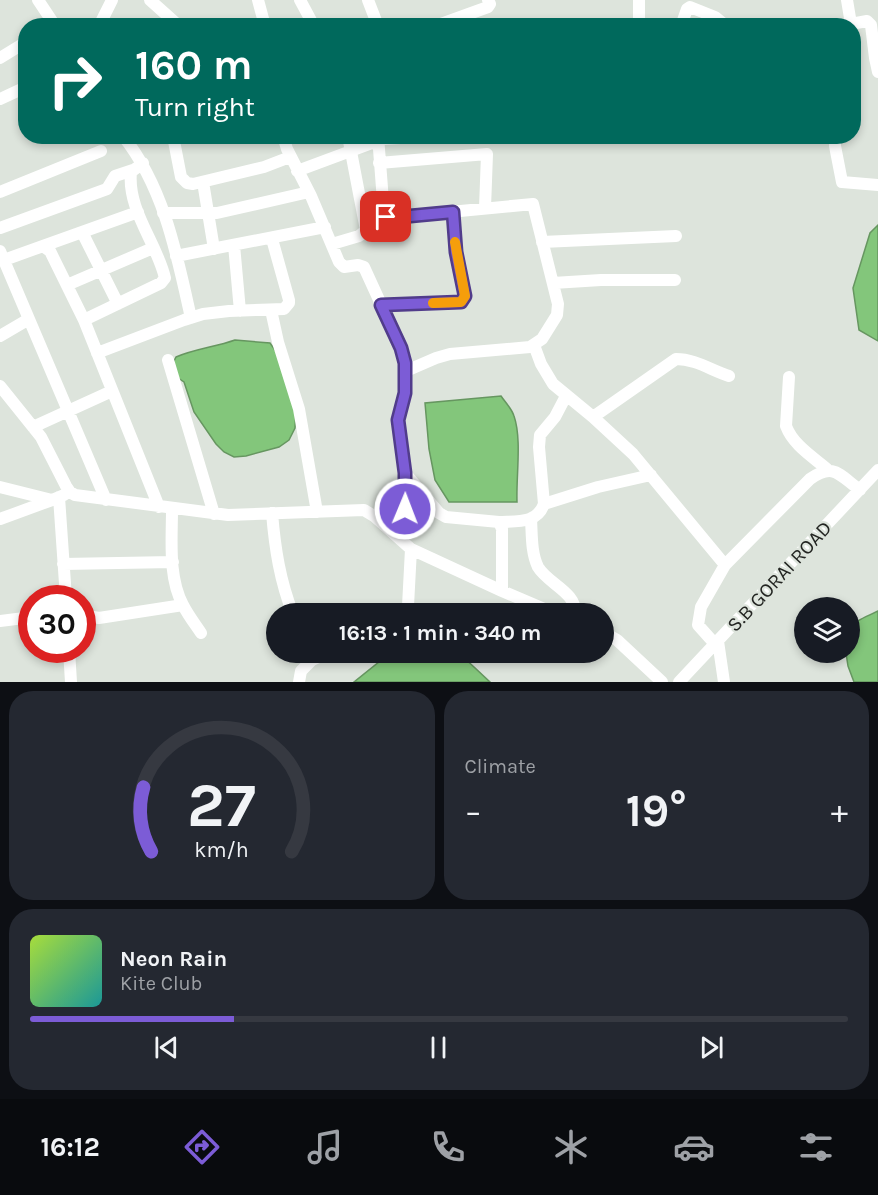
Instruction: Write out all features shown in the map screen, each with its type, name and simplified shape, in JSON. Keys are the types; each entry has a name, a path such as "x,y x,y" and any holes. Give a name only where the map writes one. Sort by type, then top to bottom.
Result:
{"street":[{"path":"38,0 50,18"},
{"path":"103,18 112,0"},
{"path":"150,0 169,18"},
{"path":"258,0 262,18"},
{"path":"300,0 310,18"},
{"path":"368,0 375,18"},
{"path":"458,18 488,7 490,4 488,0"},
{"path":"639,0 639,18"},
{"path":"846,18 847,0"},
{"path":"684,18 687,9 690,8 716,18"},
{"path":"861,22 870,22 875,41 878,72"},
{"path":"0,58 18,47"},
{"path":"0,99 18,91"},
{"path":"127,144 138,166 152,180 176,256 191,318"},
{"path":"175,144 183,180 193,184 255,169 290,157"},
{"path":"286,144 341,265 364,267 401,348 406,371 405,393 398,420 405,473 408,603"},
{"path":"332,244 359,236 366,230 350,144"},
{"path":"297,171 367,144"},
{"path":"378,144 384,214 387,218 533,204 559,310 542,339 530,347 450,354 436,357 406,371"},
{"path":"835,144 842,182 878,185"},
{"path":"0,192 101,151"},
{"path":"379,163 487,154 485,208"},
{"path":"84,320 164,281 164,274 138,212 131,182 138,166"},
{"path":"0,228 106,189 115,176 138,166"},
{"path":"203,182 214,249"},
{"path":"163,213 209,213 234,210 309,192"},
{"path":"106,500 2,256 43,246 138,212"},
{"path":"381,305 456,303 464,300 456,252 453,212"},
{"path":"176,256 325,227"},
{"path":"82,232 118,304"},
{"path":"542,242 676,236"},
{"path":"97,352 191,318 229,311 284,309 289,303 272,239"},
{"path":"43,246 50,251 84,320 159,507"},
{"path":"234,246 240,311"},
{"path":"67,285 153,248"},
{"path":"553,283 601,280 675,280"},
{"path":"271,310 278,342 299,409 317,512"},
{"path":"0,336 29,319"},
{"path":"534,345 553,384 593,417 651,475 726,565"},
{"path":"593,417 676,358 690,359 713,371 729,376"},
{"path":"168,360 214,513"},
{"path":"789,377 786,426 793,440 827,469 834,471 860,490"},
{"path":"0,386 41,437 60,497 65,585"},
{"path":"33,427 112,391"},
{"path":"405,473 439,513 446,517 499,522 531,519 541,511 544,504 540,435 555,417 566,396"},
{"path":"724,682 716,642 698,625 700,607 726,565 810,479 827,469"},
{"name":"S.B GORAI ROAD","path":"679,682 878,470"},
{"path":"544,504 598,487 651,475"},
{"path":"0,487 60,497 81,496 214,513 252,515 364,510 407,545 530,603"},
{"path":"0,519 60,497"},
{"path":"172,509 176,587 183,604 201,633"},
{"path":"272,513 275,550 289,603"},
{"path":"531,519 536,563 547,579 569,596 574,603"},
{"path":"499,522 502,529 502,591"},
{"path":"63,564 173,562"},
{"path":"96,617 183,604"},
{"path":"0,621 18,619"},
{"path":"614,638 663,682"},
{"path":"70,663 71,682"},
{"path":"299,682 301,671 306,663"}],"shaded area":[{"path":"878,225 878,341 859,330 853,288 870,233"},
{"path":"235,340 270,343 280,357 296,407 295,428 289,440 279,447 234,457 224,452 216,444 194,412 184,382 178,378 172,365 176,357"},
{"path":"501,396 512,411 516,425 517,502 449,502 435,480 429,449 425,403"},
{"path":"878,611 878,682 854,682 848,666 848,663 860,663 860,620"},
{"path":"378,663 470,663 490,682 354,682"}],"slow traffic":[{"path":"433,303 464,300 455,242"}],"route":[{"path":"386,217 453,212 456,252 465,296 461,302 381,305 401,348 407,380 398,420 398,436 405,473 405,509"}]}
